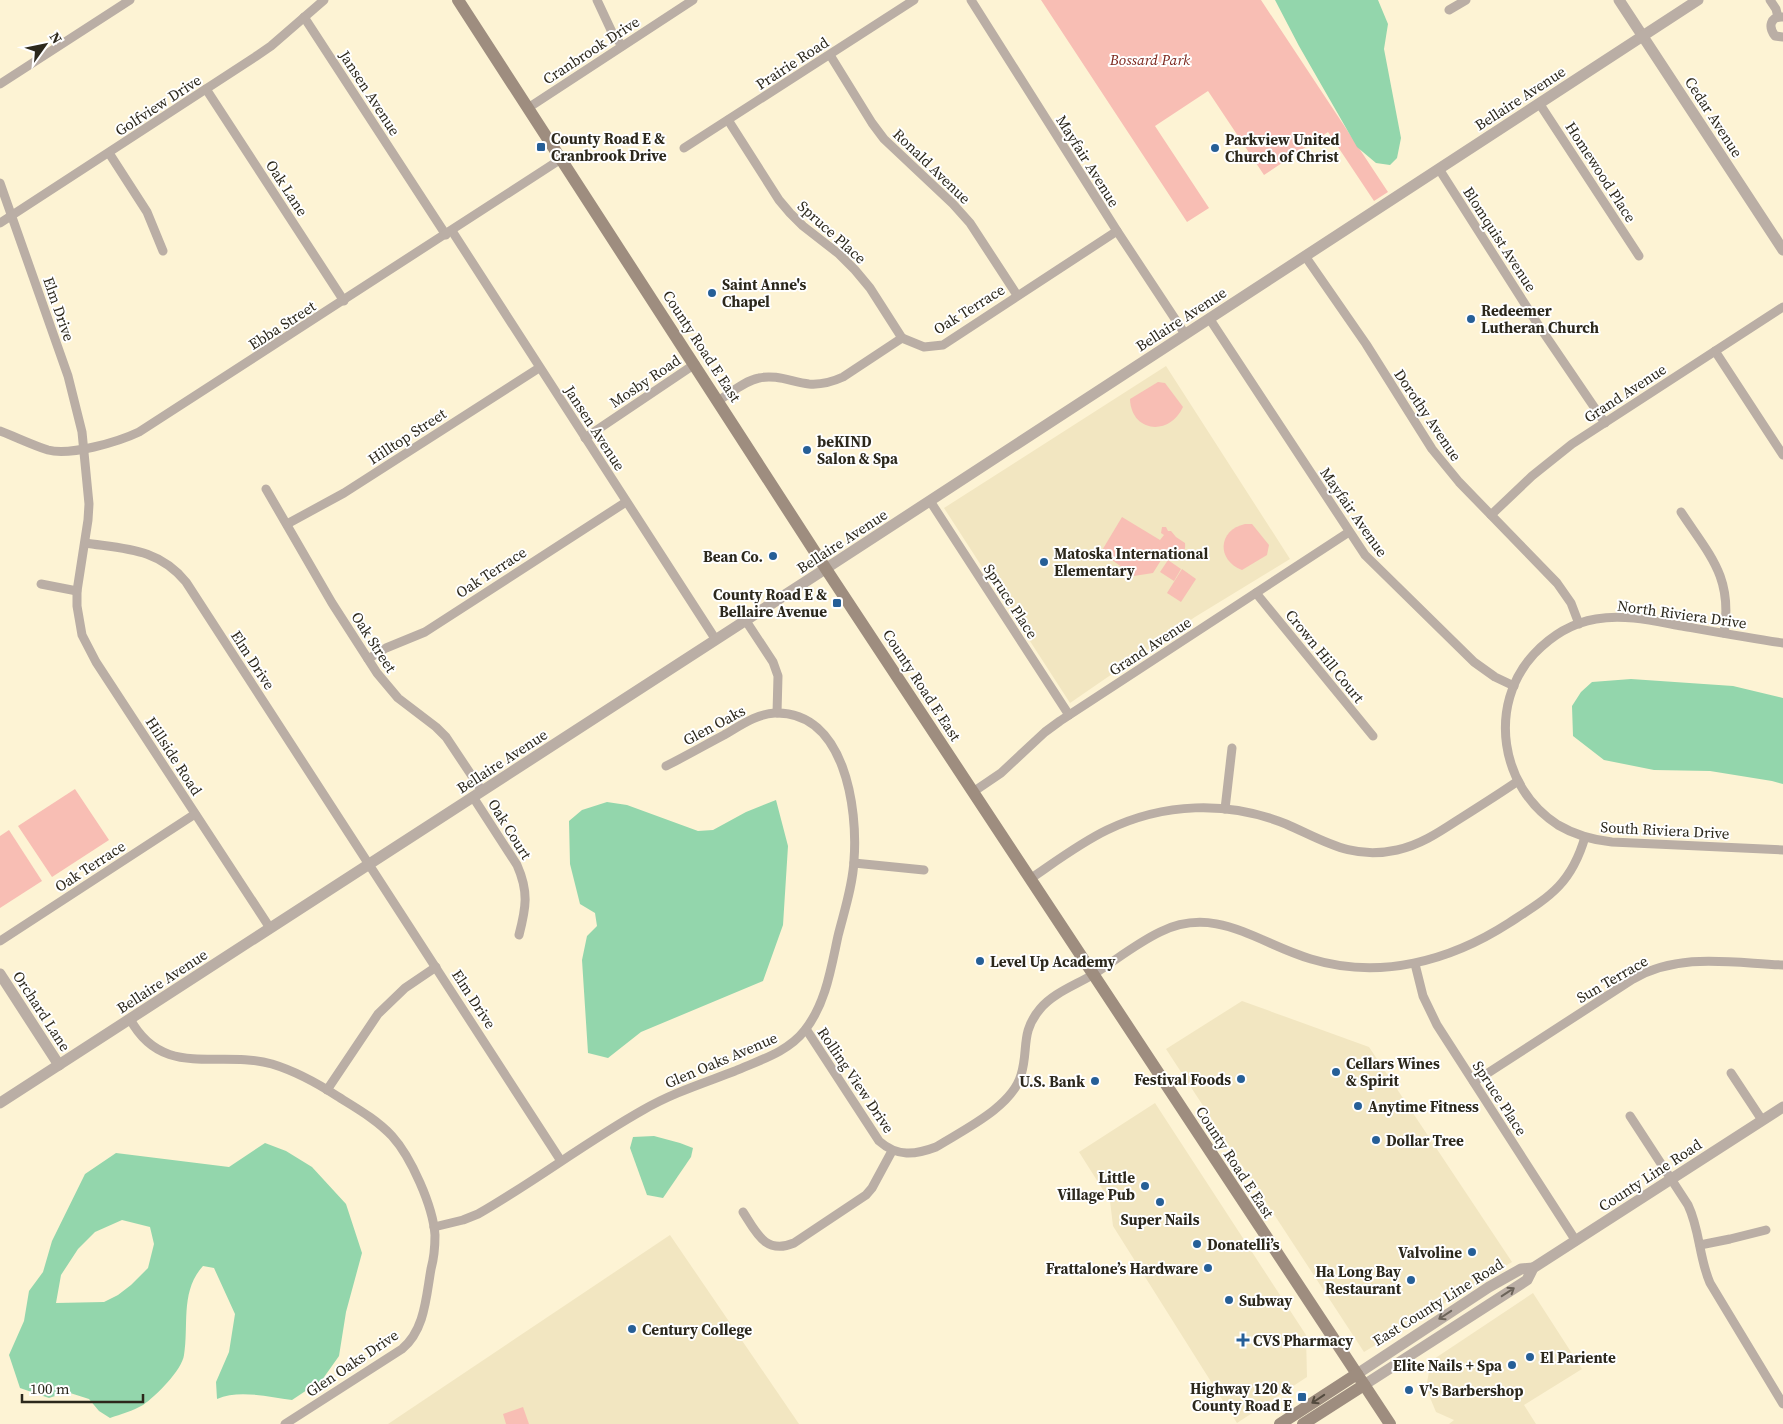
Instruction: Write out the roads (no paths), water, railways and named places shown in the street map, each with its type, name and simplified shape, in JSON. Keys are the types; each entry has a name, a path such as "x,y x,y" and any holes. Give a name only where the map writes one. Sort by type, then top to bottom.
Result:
{"main road":[{"name":"County Road E East","path":"458,0 826,569 1390,1424"},
{"name":"East County Line Road","path":"1280,1424 1356,1374"},
{"name":"East County Line Road","path":"1303,1424 1364,1385"}],"street":[{"path":"0,84 130,0"},
{"name":"Golfview Drive","path":"0,223 271,46 324,0"},
{"path":"597,0 611,30 622,46"},
{"name":"Cranbrook Drive","path":"528,108 694,0"},
{"name":"Prairie Road","path":"684,148 914,0"},
{"name":"Mayfair Avenue","path":"971,0 1117,231 1185,334"},
{"path":"1449,10 1466,0"},
{"name":"Cedar Avenue","path":"1619,0 1783,250"},
{"name":"Bellaire Avenue","path":"0,1103 746,621 1698,0"},
{"path":"1770,0 1780,17 1773,19 1770,24 1771,31 1775,36 1783,37"},
{"name":"Jansen Avenue","path":"304,17 539,368 716,640"},
{"name":"Ronald Avenue","path":"830,55 884,139 953,204 970,223 1017,295"},
{"name":"Oak Lane","path":"206,89 344,301"},
{"name":"Homewood Place","path":"1539,103 1639,256"},
{"name":"Spruce Place","path":"728,120 779,200 803,226 839,254 855,270 870,288 902,338"},
{"path":"108,153 147,212 163,251"},
{"name":"Ebba Street","path":"0,431 47,450 56,451 116,441 140,432 561,159"},
{"name":"Blomquist Avenue","path":"1439,169 1604,423"},
{"name":"Elm Drive","path":"0,183 68,376 76,405 89,504 85,543 149,554 160,559 178,573 370,864 561,1161"},
{"name":"Oak Terrace","path":"902,338 924,347 943,345 1117,231"},
{"name":"Dorothy Avenue","path":"1305,256 1366,344 1444,466 1565,593 1572,603 1579,624"},
{"name":"Grand Avenue","path":"1491,515 1550,460 1783,307"},
{"name":"Mayfair Avenue","path":"1210,318 1364,555 1474,662 1495,677 1514,686"},
{"path":"718,401 743,384 759,378 777,378 809,384 833,381 843,377 902,338"},
{"path":"1715,351 1783,455"},
{"name":"Mosby Road","path":"585,438 695,364"},
{"name":"Hilltop Street","path":"287,524 344,493 539,368"},
{"name":"Oak Street","path":"266,489 332,603 386,685 398,698 446,737 478,794"},
{"name":"Spruce Place","path":"930,501 1069,715"},
{"name":"Oak Terrace","path":"368,659 386,648 425,632 626,502"},
{"path":"1681,512 1713,562 1724,584 1727,610 1724,633"},
{"name":"Grand Avenue","path":"973,792 1001,773 1044,732 1349,532"},
{"name":"Hillside Road","path":"85,543 77,590 78,620 89,650 270,928"},
{"path":"41,584 77,590"},
{"name":"Crown Hill Court","path":"1256,593 1373,736"},
{"name":"North Riviera Drive","path":"1514,686 1530,659 1553,637 1579,624 1595,619 1624,617 1783,643"},
{"path":"746,621 772,662 778,676 777,713"},
{"name":"South Riviera Drive","path":"1514,686 1506,712 1505,735 1508,757 1518,781 1526,794 1546,816 1559,826 1586,837 1612,842 1783,850"},
{"name":"Glen Oaks","path":"666,766 758,717 777,713"},
{"name":"Glen Oaks Avenue","path":"434,1227 478,1214 645,1108 775,1054 787,1047 806,1029 815,1015 827,984 854,862 853,819 850,796 839,757 834,747 819,729 808,722 797,717 777,713"},
{"path":"1225,808 1232,748"},
{"path":"1030,879 1092,838 1125,822 1164,811 1195,808 1225,808 1266,817 1335,847 1364,853 1381,853 1410,847 1425,840 1518,781"},
{"name":"Oak Court","path":"478,794 522,876 525,887 526,906 519,935"},
{"name":"Oak Terrace","path":"0,941 195,814"},
{"name":"Rolling View Drive","path":"806,1029 879,1141 892,1151 914,1153 936,1147 1006,1101 1022,1074 1024,1043 1028,1030 1037,1014 1050,999 1160,931 1186,923 1200,922 1228,925 1294,954 1333,964 1372,967 1415,964 1476,943 1552,895 1571,873 1586,837"},
{"path":"854,862 924,870"},
{"name":"Sun Terrace","path":"1474,1082 1633,979 1656,968 1686,961 1783,965"},
{"name":"Spruce Place","path":"1415,964 1429,1012 1576,1241"},
{"path":"327,1090 378,1014 405,988 436,967"},
{"name":"Orchard Lane","path":"0,974 59,1065"},
{"name":"Glen Oaks Drive","path":"130,1019 142,1038 151,1046 174,1057 192,1060 237,1058 254,1060 290,1070 327,1090 366,1115 392,1136 409,1161 429,1207 434,1227 435,1250 420,1326 416,1334 402,1348 285,1424"},
{"path":"1731,1074 1762,1120"},
{"name":"County Line Road","path":"1533,1268 1783,1107"},
{"path":"1630,1116 1692,1213 1705,1272 1710,1283 1780,1390 1783,1404"},
{"path":"742,1212 766,1243 780,1247 787,1246 866,1195 872,1188 892,1151"},
{"path":"1700,1245 1730,1240 1766,1230"},
{"name":"East County Line Road","path":"1356,1374 1489,1286 1521,1269 1533,1268"},
{"name":"East County Line Road","path":"1364,1385 1527,1280 1533,1268"}],"place":[{"name":"County Road E & Cranbrook Drive","path":"541,147"},
{"name":"Parkview United Church of Christ","path":"1215,148"},
{"name":"Saint Anne's Chapel","path":"712,293"},
{"name":"Redeemer Lutheran Church","path":"1471,319"},
{"name":"beKIND Salon & Spa","path":"807,450"},
{"name":"Bean Co.","path":"773,556"},
{"name":"Matoska International Elementary","path":"1044,562"},
{"name":"County Road E & Bellaire Avenue","path":"837,603"},
{"name":"Level Up Academy","path":"980,961"},
{"name":"Cellars Wines & Spirit","path":"1336,1072"},
{"name":"Festival Foods","path":"1241,1079"},
{"name":"U.S. Bank","path":"1095,1081"},
{"name":"Anytime Fitness","path":"1358,1106"},
{"name":"Dollar Tree","path":"1376,1140"},
{"name":"Little Village Pub","path":"1145,1186"},
{"name":"Super Nails","path":"1160,1202"},
{"name":"Donatelli’s","path":"1197,1244"},
{"name":"Valvoline","path":"1472,1252"},
{"name":"Frattalone’s Hardware","path":"1208,1268"},
{"name":"Ha Long Bay Restaurant","path":"1411,1280"},
{"name":"Subway","path":"1229,1300"},
{"name":"Century College","path":"632,1329"},
{"name":"CVS Pharmacy","path":"1243,1340"},
{"name":"El Pariente","path":"1530,1357"},
{"name":"Elite Nails + Spa","path":"1512,1365"},
{"name":"V's Barbershop","path":"1409,1390"},
{"name":"Highway 120 & County Road E","path":"1302,1397"}],"park label":[{"name":"Bossard Park","path":"1150,59"}]}
